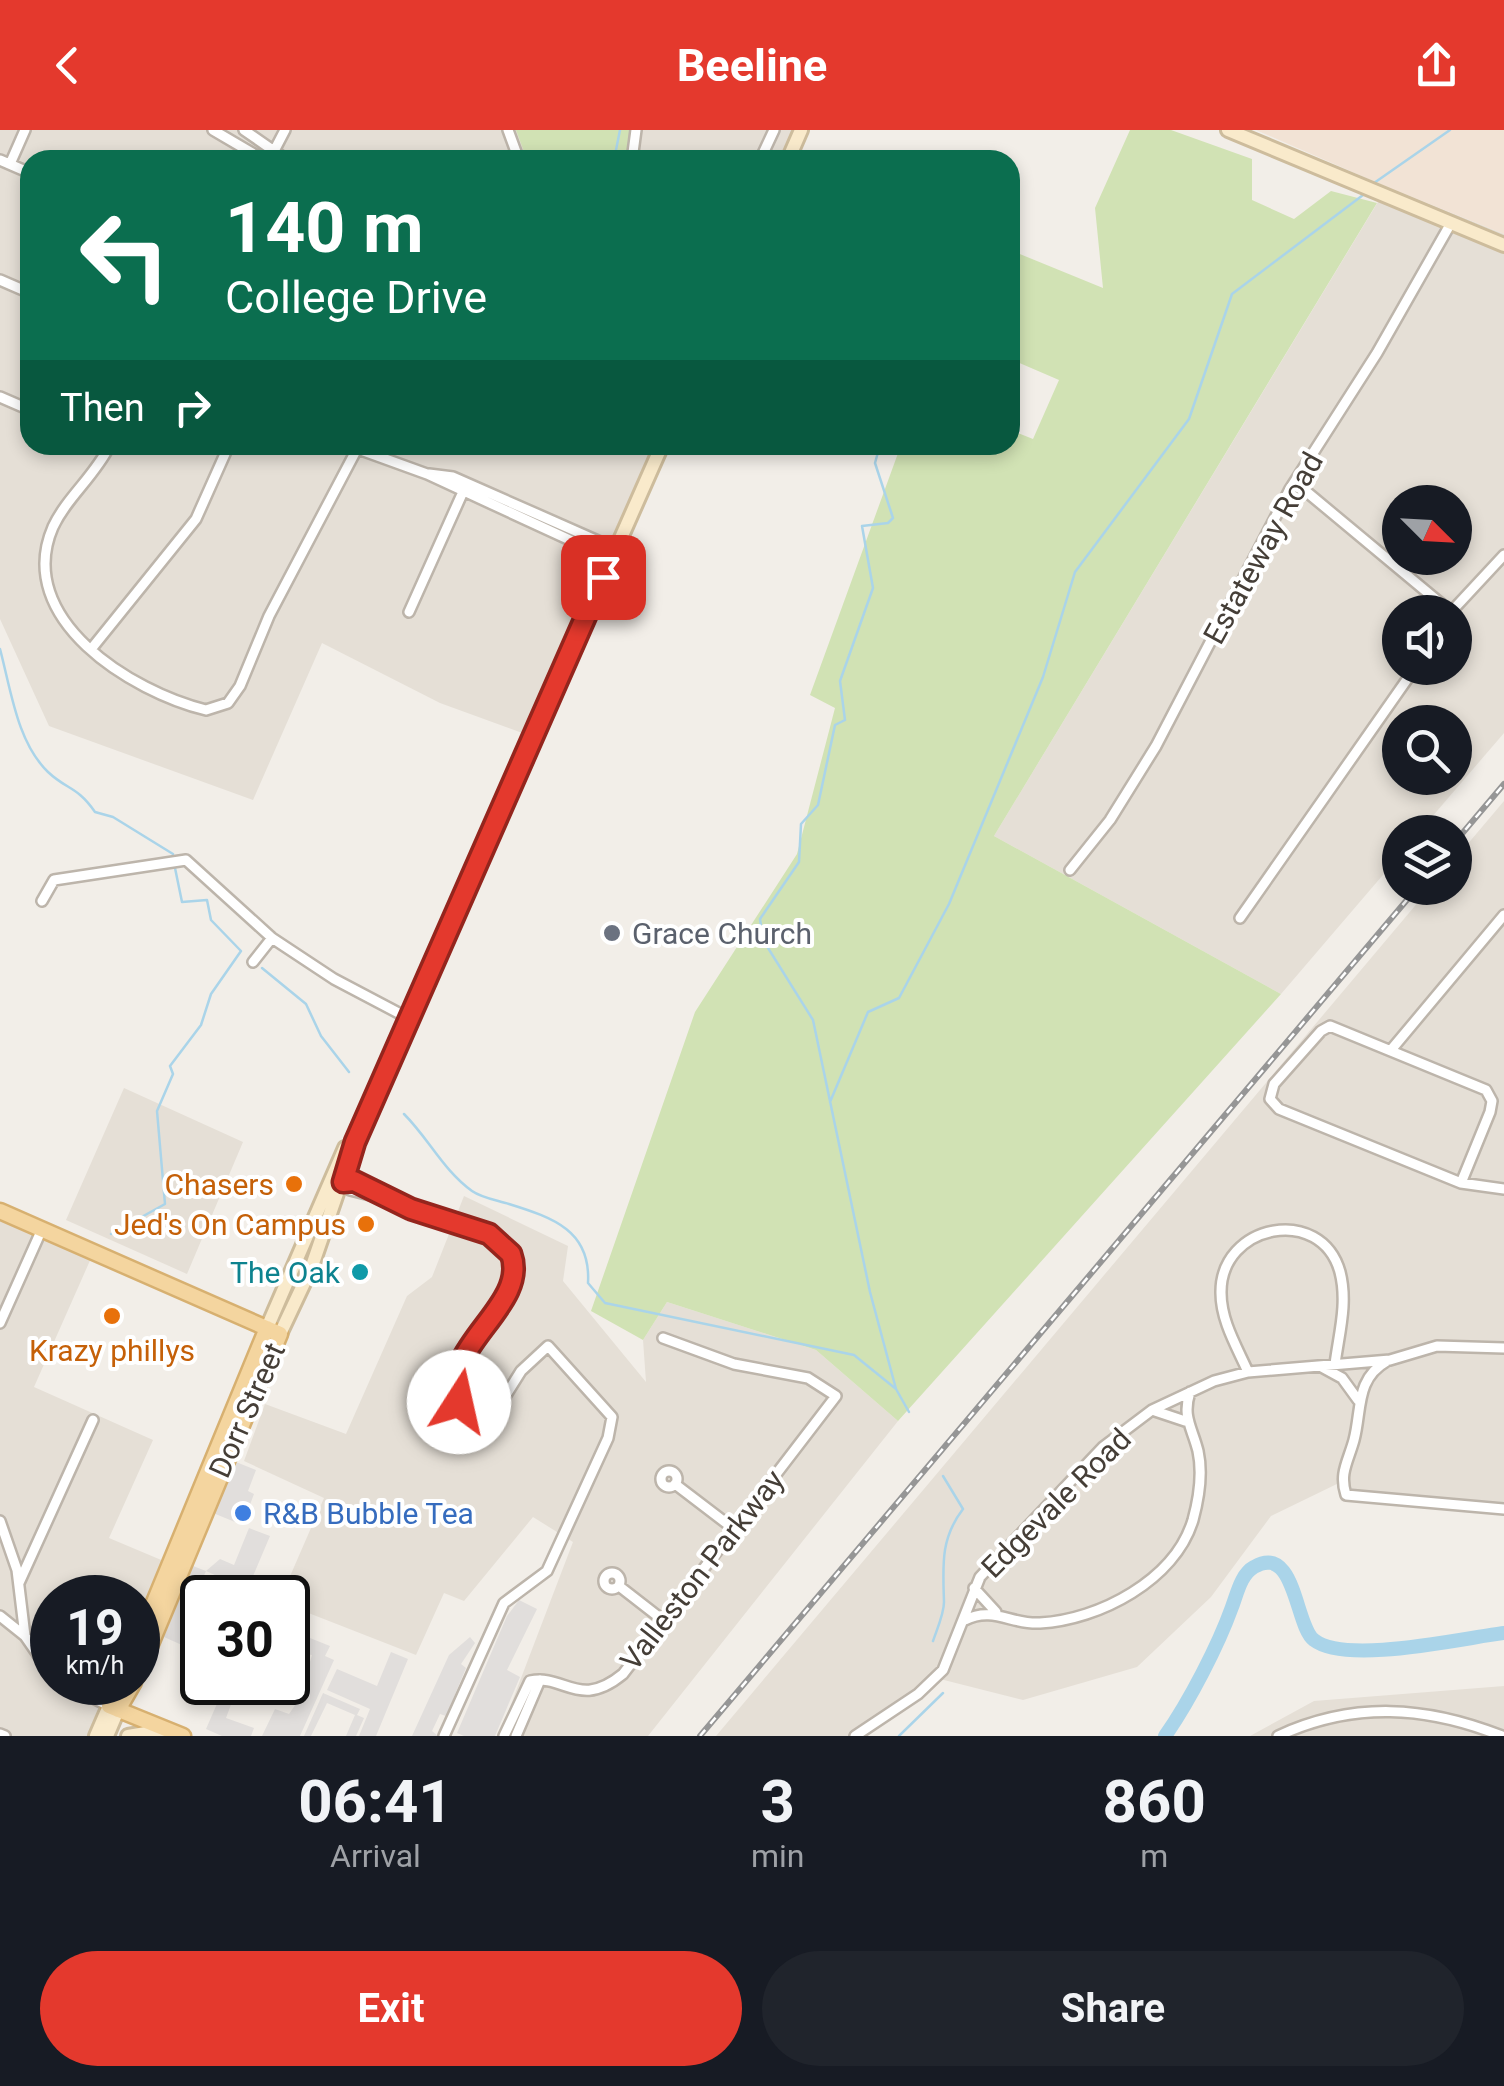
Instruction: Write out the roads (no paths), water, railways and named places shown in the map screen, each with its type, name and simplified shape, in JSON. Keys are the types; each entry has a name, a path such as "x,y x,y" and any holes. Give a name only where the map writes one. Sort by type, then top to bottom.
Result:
{"main road":[{"path":"1228,130 1504,245"},
{"name":"Dorr Street","path":"160,1591 274,1331 295,1309 346,1183 353,1146 654,455"},
{"name":"Dorr Street","path":"160,1619 345,1148 353,1146"},
{"path":"0,1211 274,1331"},
{"path":"107,1736 115,1705"},
{"path":"96,1736 116,1705"},
{"path":"114,1708 183,1736"},
{"path":"128,1736 167,1730"}],"street":[{"path":"5,162 25,130"},
{"path":"213,130 254,150"},
{"path":"244,130 263,150"},
{"name":"Estateway Road","path":"1070,870 1110,820 1156,746 1246,568 1451,223"},
{"path":"105,455 96,474 64,508 46,552 46,578 57,610 113,668 142,685 206,710 219,708 240,686 269,616 354,455"},
{"path":"92,648 196,519 225,455"},
{"path":"378,455 614,554"},
{"path":"1296,483 1431,595"},
{"path":"409,612 461,490 474,486 614,554"},
{"path":"461,490 474,486"},
{"path":"1467,595 1504,556"},
{"path":"1240,918 1403,685"},
{"path":"42,901 54,880 186,860 272,938 334,980 408,1018"},
{"path":"1391,1050 1504,915"},
{"path":"254,962 272,938"},
{"path":"1461,1183 1490,1112 1490,1094 1330,1026 1293,1062 1270,1094 1275,1107 1461,1183 1504,1189"},
{"path":"346,1183 354,1181 386,1198 489,1234 511,1254 512,1282 477,1336 456,1381 463,1406 496,1411 520,1371 548,1346 612,1416 608,1438 550,1566 504,1604 444,1736"},
{"path":"0,1323 42,1229"},
{"path":"1248,1372 1225,1318 1223,1277 1238,1247 1268,1230 1308,1235 1334,1258 1344,1307 1336,1364"},
{"name":"Valleston Parkway","path":"540,1680 572,1690 601,1687 623,1674 836,1396 808,1378 734,1364 663,1338"},
{"name":"Edgevale Road","path":"855,1736 936,1678 948,1661 974,1588 1028,1522 1103,1447 1152,1410 1248,1372 1390,1360 1437,1346 1504,1348"},
{"path":"1390,1360 1371,1374 1358,1400 1353,1443 1342,1470 1346,1496 1504,1510"},
{"path":"1315,1365 1342,1378 1358,1400"},
{"path":"964,1620 997,1613 1036,1624 1070,1618 1122,1598 1167,1564 1192,1524 1200,1490 1199,1454 1185,1421 1190,1392"},
{"path":"1152,1410 1185,1421"},
{"path":"19,1583 93,1420"},
{"path":"675,1484 734,1529"},
{"path":"0,1522 19,1583 24,1636"},
{"path":"0,1559 10,1550"},
{"path":"619,1586 664,1621"},
{"path":"974,1588 997,1613"},
{"path":"0,1616 30,1645"},
{"path":"504,1736 526,1685 540,1680"},
{"path":"516,1736 540,1680"},
{"path":"108,1705 114,1708"},
{"path":"1282,1735 1324,1718 1394,1710 1440,1714 1502,1736"}],"waterway":[{"path":"616,150 620,130"},
{"path":"1374,183 1450,130"},
{"path":"830,1102 868,1012 899,998 949,904 1043,677 1075,572 1189,419 1232,294 1363,195"},
{"path":"877,455 875,463 893,518 888,523 862,526 873,588 840,681 845,720 835,725 818,805 801,824 799,862 760,919 763,940 813,1020 870,1292 896,1389"},
{"path":"0,649 16,715 37,760 83,797 95,812 113,817 173,854"},
{"path":"111,1234 165,1204 157,1111 173,1074 170,1066 201,1025 211,994 241,951 211,920 207,900 182,902 175,868"},
{"path":"262,968 306,1004 321,1036 349,1072"},
{"path":"404,1114 472,1191 541,1215 566,1229 583,1251 588,1283 605,1303 854,1355 896,1389 909,1412"},
{"path":"933,1641 944,1607 947,1542 963,1509 943,1476"},
{"path":"1165,1736 1211,1656 1243,1579 1254,1567 1268,1563 1278,1566 1293,1589 1308,1632 1314,1640 1330,1647 1377,1650 1504,1633"},
{"path":"899,1736 943,1693"}],"railway":[{"path":"1472,822 1504,784"},
{"path":"700,1736 1403,905"}],"place":[{"name":"Grace Church","path":"612,933"},
{"name":"Chasers","path":"294,1184"},
{"name":"Jed's On Campus","path":"366,1224"},
{"name":"The Oak","path":"360,1272"},
{"name":"Krazy phillys","path":"112,1316"},
{"name":"R&B Bubble Tea","path":"243,1513"}]}
